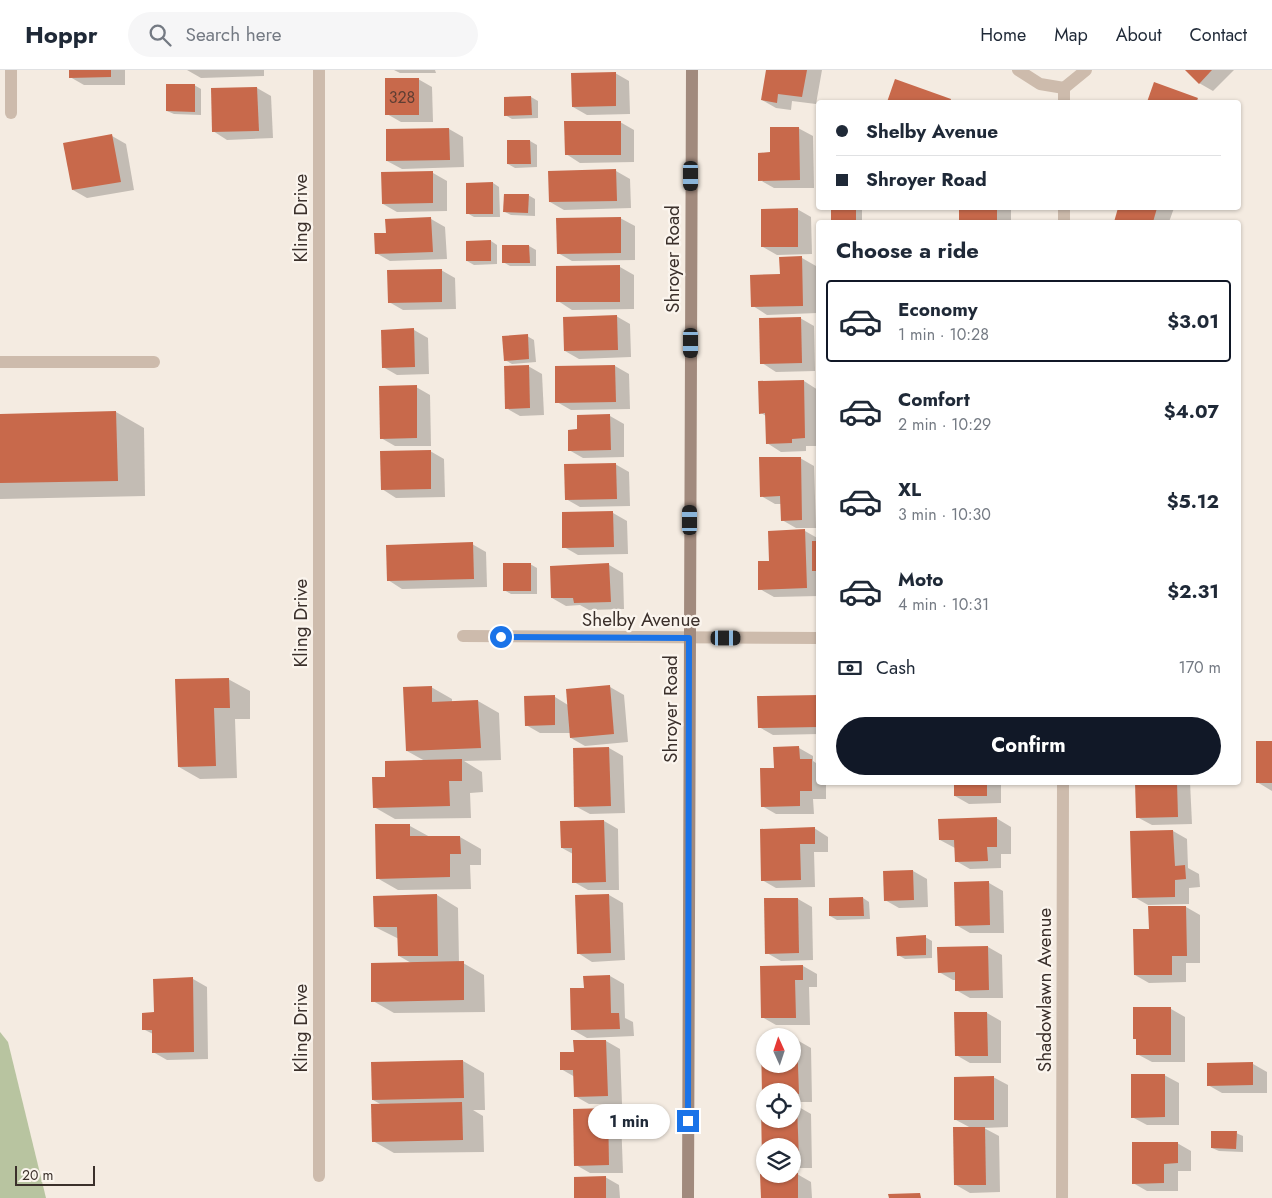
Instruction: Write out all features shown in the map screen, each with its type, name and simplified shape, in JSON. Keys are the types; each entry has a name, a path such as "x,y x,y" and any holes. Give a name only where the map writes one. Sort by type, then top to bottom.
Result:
{"main road":[{"name":"Shroyer Road","path":"688,1198 692,70"}],"street":[{"path":"11,70 11,113"},
{"name":"Kling Drive","path":"318,1176 319,70"},
{"path":"1018,70 1040,84 1064,88 1086,70"},
{"path":"1064,88 1064,100"},
{"path":"0,362 154,362"},
{"name":"Shelby Avenue","path":"463,636 816,638"},
{"name":"Shadowlawn Avenue","path":"1062,1198 1063,785"}],"green space":[{"path":"0,1032 8,1042 46,1198 0,1198"}],"building":[{"path":"69,70 111,70 111,77 69,78"},
{"path":"766,70 807,70 802,97 778,94 777,103 761,100"},
{"path":"1185,70 1212,70 1199,84"},
{"path":"616,72 616,106 572,107 571,73"},
{"path":"385,78 419,78 419,115 385,115"},
{"path":"895,79 951,99 951,100 888,100"},
{"path":"1154,82 1198,98 1197,100 1148,100"},
{"path":"166,84 195,84 195,112 166,111"},
{"path":"257,87 259,131 212,132 211,88"},
{"path":"531,96 532,115 504,116 504,97"},
{"path":"564,121 621,121 621,155 565,155"},
{"path":"770,127 799,127 800,180 758,181 758,153 770,152"},
{"path":"449,128 450,160 386,161 386,129"},
{"path":"112,134 121,182 72,190 63,143"},
{"path":"507,140 530,140 531,164 507,164"},
{"path":"616,169 617,201 549,202 548,171"},
{"path":"433,171 433,203 382,204 381,172"},
{"path":"493,182 493,214 466,214 466,183"},
{"path":"504,194 529,194 528,213 503,212"},
{"path":"798,208 798,247 761,247 761,209"},
{"path":"831,210 856,210 856,220 831,220"},
{"path":"959,210 997,210 997,220 959,220"},
{"path":"1117,210 1156,210 1154,220 1115,220"},
{"path":"431,217 433,252 375,254 374,233 386,233 385,219"},
{"path":"621,217 621,253 557,254 556,218"},
{"path":"491,240 491,261 466,261 466,241"},
{"path":"502,245 529,245 530,263 502,263"},
{"path":"802,256 803,306 751,307 750,275 780,274 779,257"},
{"path":"620,265 620,302 556,302 556,266"},
{"path":"442,269 442,302 388,303 387,270"},
{"path":"617,315 618,350 564,351 563,317"},
{"path":"801,317 802,363 760,364 759,318"},
{"path":"414,328 415,367 382,368 381,330"},
{"path":"528,334 529,359 504,361 502,336"},
{"path":"529,365 530,408 505,409 504,366"},
{"path":"615,365 616,402 555,403 555,366"},
{"path":"804,380 805,438 792,439 792,443 766,444 765,413 759,414 758,381"},
{"path":"417,385 417,438 380,439 379,386"},
{"path":"116,411 118,481 0,483 0,414"},
{"path":"610,414 611,450 568,451 568,430 577,429 577,415"},
{"path":"431,450 431,489 381,490 380,451"},
{"path":"759,457 801,457 802,520 781,521 780,496 760,497"},
{"path":"616,463 617,499 565,500 564,464"},
{"path":"613,511 614,547 562,548 562,512"},
{"path":"805,529 807,588 758,590 758,561 769,561 768,531"},
{"path":"812,541 816,541 816,571 812,571"},
{"path":"473,542 474,579 387,581 386,545"},
{"path":"503,563 531,563 531,591 503,591"},
{"path":"609,563 611,602 574,603 573,598 551,598 550,566"},
{"path":"229,678 230,708 214,708 216,766 178,767 175,679"},
{"path":"610,685 614,734 570,738 566,689"},
{"path":"432,686 432,702 478,700 481,748 406,751 403,687"},
{"path":"555,695 555,725 525,726 524,696"},
{"path":"816,695 816,727 758,728 757,696"},
{"path":"1256,741 1272,741 1272,783 1256,783"},
{"path":"799,746 800,759 812,759 812,791 800,791 800,806 761,807 760,768 774,768 773,747"},
{"path":"609,747 611,806 574,807 573,748"},
{"path":"462,759 462,781 449,781 450,806 373,808 372,777 385,777 385,761"},
{"path":"954,785 987,785 987,796 954,796"},
{"path":"1135,785 1177,785 1178,817 1136,818"},
{"path":"997,817 997,847 987,847 988,861 955,862 954,840 939,840 938,819"},
{"path":"604,820 606,882 572,883 572,848 561,848 560,821"},
{"path":"375,824 410,824 410,836 460,836 461,854 450,854 450,877 376,879"},
{"path":"815,827 815,844 800,844 801,880 761,881 760,829"},
{"path":"1173,830 1175,866 1185,865 1186,879 1175,880 1175,897 1132,898 1130,831"},
{"path":"913,870 914,900 884,901 883,871"},
{"path":"989,881 990,925 955,926 954,882"},
{"path":"437,894 438,956 398,956 397,927 374,927 373,896"},
{"path":"609,894 611,953 577,954 575,895"},
{"path":"863,897 864,916 829,916 829,898"},
{"path":"764,898 798,898 799,953 765,954"},
{"path":"1148,906 1186,906 1187,956 1172,956 1172,975 1134,975 1133,929 1149,929"},
{"path":"926,935 926,955 897,956 896,937"},
{"path":"988,946 989,990 955,991 955,972 938,973 937,947"},
{"path":"464,961 464,1000 371,1002 371,963"},
{"path":"803,965 803,980 795,980 796,1018 761,1018 760,966"},
{"path":"610,975 611,1013 619,1013 620,1029 571,1030 570,988 584,988 583,976"},
{"path":"193,977 194,1052 152,1053 152,1030 142,1030 142,1013 154,1012 153,979"},
{"path":"1133,1007 1171,1007 1171,1055 1136,1055 1136,1039 1133,1039"},
{"path":"954,1012 987,1012 988,1056 955,1056"},
{"path":"573,1040 606,1040 608,1096 574,1097 573,1070 560,1070 560,1052 574,1052"},
{"path":"463,1060 464,1098 372,1100 371,1062"},
{"path":"1253,1062 1253,1085 1207,1086 1207,1063"},
{"path":"762,1073 798,1073 799,1083 762,1083"},
{"path":"1131,1074 1165,1074 1165,1117 1131,1118"},
{"path":"994,1076 994,1120 954,1120 954,1077"},
{"path":"462,1102 463,1140 372,1142 371,1104"},
{"path":"608,1108 609,1165 574,1166 573,1109"},
{"path":"953,1127 985,1127 986,1185 954,1185"},
{"path":"761,1128 798,1128 798,1138 762,1138"},
{"path":"1211,1131 1237,1131 1236,1149 1211,1148"},
{"path":"1132,1142 1178,1142 1178,1163 1164,1164 1164,1183 1132,1184"},
{"path":"606,1176 606,1198 574,1198 574,1177"},
{"path":"760,1183 798,1183 798,1198 761,1198"},
{"path":"920,1193 921,1198 889,1198 888,1194"}],"route":[{"path":"501,637 689,638 688,1121"}]}
